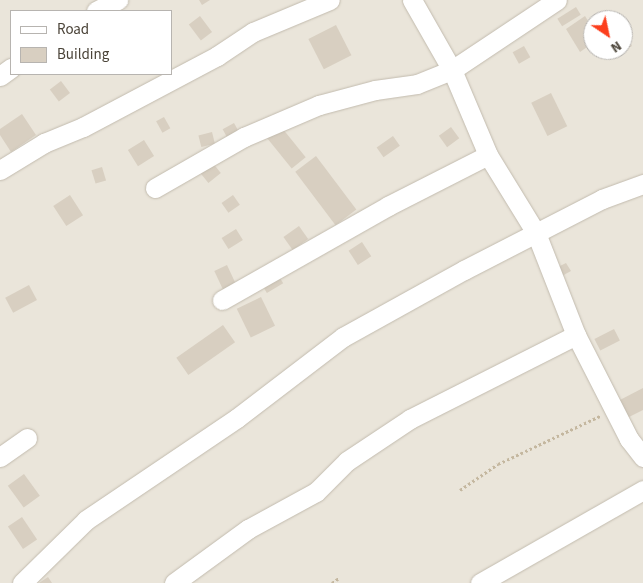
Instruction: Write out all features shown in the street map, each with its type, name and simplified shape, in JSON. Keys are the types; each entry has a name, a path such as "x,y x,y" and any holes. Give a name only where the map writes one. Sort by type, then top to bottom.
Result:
{"street":[{"path":"98,10 118,0"},
{"path":"0,170 44,143 82,127 217,56 253,32 330,0"},
{"path":"412,0 452,70 488,155 536,234 576,335 613,409 636,437 643,457"},
{"path":"155,188 244,137 319,105 375,90 416,84 452,70 557,0"},
{"path":"222,300 388,206 488,155"},
{"path":"22,583 86,520 237,418 342,337 602,199 643,184"},
{"path":"174,583 248,529 316,492 347,461 410,419 576,335"},
{"path":"0,457 27,438"},
{"path":"480,583 643,490"}],"path":[{"path":"460,490 492,467 613,409"},
{"path":"332,583 339,578"}],"shaded area":[{"path":"0,0 643,0 643,583 0,583"}],"building":[{"path":"199,0 210,0 202,5"},
{"path":"576,7 581,15 562,26 557,19"},
{"path":"200,16 212,32 201,40 189,24"},
{"path":"583,17 583,50 580,52 566,29"},
{"path":"336,25 351,55 324,69 308,39"},
{"path":"524,46 530,57 519,64 513,52"},
{"path":"61,81 70,93 59,101 50,89"},
{"path":"551,93 567,126 547,136 531,103"},
{"path":"22,114 36,135 11,152 0,135 0,129"},
{"path":"164,117 170,128 162,133 156,121"},
{"path":"234,123 239,132 227,138 223,129"},
{"path":"278,123 306,157 292,169 264,134"},
{"path":"451,127 459,138 447,147 439,136"},
{"path":"212,132 215,144 201,147 198,135"},
{"path":"393,136 400,146 383,157 377,147"},
{"path":"144,140 154,156 138,166 128,150"},
{"path":"316,156 356,210 336,225 295,172"},
{"path":"212,162 221,173 208,183 200,172"},
{"path":"102,167 106,180 96,184 91,170"},
{"path":"70,195 83,215 66,226 53,206"},
{"path":"233,195 240,205 228,213 222,203"},
{"path":"299,226 308,239 293,250 283,237"},
{"path":"236,229 243,240 228,249 222,238"},
{"path":"362,242 371,256 358,265 349,251"},
{"path":"566,263 571,271 560,277 556,268"},
{"path":"227,265 236,284 223,290 214,271"},
{"path":"277,273 283,283 267,293 261,283"},
{"path":"29,285 37,300 13,313 5,298"},
{"path":"261,297 275,326 251,338 237,309"},
{"path":"223,325 235,342 188,375 176,358"},
{"path":"614,329 620,341 600,351 594,339"},
{"path":"643,388 643,410 627,418 618,401"},
{"path":"24,474 40,496 24,508 8,486"},
{"path":"22,517 37,539 23,549 8,527"},
{"path":"48,577 52,583 39,583"}]}
